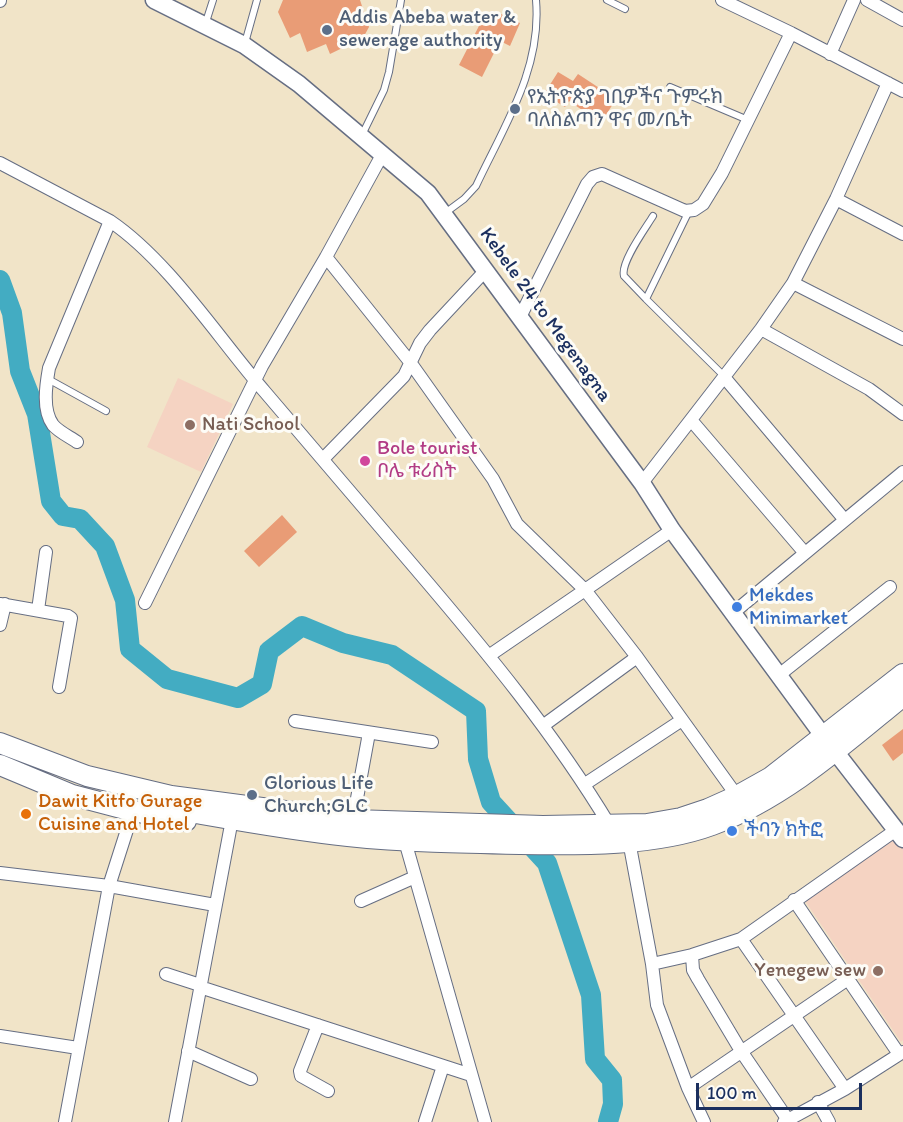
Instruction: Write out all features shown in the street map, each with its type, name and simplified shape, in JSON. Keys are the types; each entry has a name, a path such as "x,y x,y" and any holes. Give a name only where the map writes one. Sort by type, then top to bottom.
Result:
{"main road":[{"name":"Kebele 24 to Megenagna","path":"164,2 244,45 298,84 428,193 642,483 672,530 899,834"},
{"path":"0,765 72,795 133,811 230,830 260,817 463,823 501,834 557,844 629,842 711,825 747,810 802,776 830,744 903,674"},
{"path":"0,756 85,782 171,795 348,836 477,843 501,834 543,826 647,824 681,818 708,809 737,796 830,744 903,696"},
{"path":"0,731 93,766 148,781 231,795 260,817"},
{"path":"0,743 85,782"}],"street":[{"path":"722,0 903,91"},
{"path":"830,54 854,0"},
{"path":"867,0 903,20"},
{"path":"520,317 587,184 593,177 602,174 689,211 703,204 722,173 791,33"},
{"path":"642,483 761,329 793,283 836,199 888,83"},
{"path":"145,603 262,366 382,155"},
{"path":"0,163 110,221 137,241 183,291 256,381 490,655 544,725 585,784 610,826"},
{"path":"836,199 903,234"},
{"path":"77,442 55,427 50,419 46,403 47,378 49,368 110,221"},
{"path":"326,257 410,362 493,479 517,524 585,590 637,657 737,796"},
{"path":"323,459 404,376 430,330 486,270"},
{"path":"793,283 903,339"},
{"path":"761,329 869,389 903,414"},
{"path":"724,377 844,519"},
{"path":"691,420 804,552"},
{"path":"733,613 903,472"},
{"path":"490,655 672,530"},
{"path":"38,610 46,552"},
{"path":"779,675 890,587"},
{"path":"0,625 2,604 71,618 59,687"},
{"path":"544,725 637,657"},
{"path":"585,784 682,720"},
{"path":"295,721 432,742"},
{"path":"353,820 369,733"},
{"path":"65,1122 110,886 133,811"},
{"path":"175,1122 230,830"},
{"path":"652,964 693,955 741,939 794,900 899,834"},
{"path":"405,840 485,1122"},
{"path":"629,842 652,964 657,1005 687,1088 704,1122"},
{"path":"0,873 110,886 215,905"},
{"path":"362,901 415,877"},
{"path":"693,955 693,970 786,1121 845,1089 901,1053 794,900"},
{"path":"741,939 845,1089"},
{"path":"166,974 471,1074"},
{"path":"687,1088 848,979"},
{"path":"318,1025 300,1071 301,1076 328,1091"},
{"path":"0,1036 78,1048"},
{"path":"188,1051 251,1079"},
{"path":"425,1122 443,1066"},
{"path":"818,1102 829,1122"}],"lane":[{"path":"205,25 213,0"},
{"path":"244,45 258,0"},
{"path":"362,136 384,90 401,0"},
{"path":"445,214 476,186 528,76 535,48 536,0"},
{"path":"607,0 625,9"},
{"path":"670,87 748,120"},
{"path":"646,299 689,211"},
{"path":"653,216 626,262 624,276 724,377"},
{"path":"47,378 106,411"}],"shaded area":[{"name":"Nati School","path":"178,378 233,404 201,472 147,447"},
{"name":"Yenegew sew","path":"894,837 903,849 903,1040 901,1042 805,901"}],"building":[{"name":"Addis Abeba water & sewerage authority","path":"283,0 360,0 369,27 363,38 330,54 326,44 307,52 300,33 290,38 278,12"},
{"path":"497,12 520,23 510,46 500,41 482,77 459,65 482,20 491,25"},
{"path":"558,72 573,81 578,74 616,99 601,123 569,101 565,107 544,94"},
{"path":"282,515 297,532 259,567 244,551"},
{"path":"903,729 903,753 893,761 882,745"}],"waterway":[{"path":"0,280 12,313 20,371 37,414 51,501 63,516 80,519 105,546 125,600 130,649 167,679 238,698 262,684 269,651 302,626 343,643 392,655 476,711 478,759 491,802 547,863 591,995 595,1059 612,1080 613,1104 608,1122"}],"place":[{"name":"Addis Abeba water & sewerage authority","path":"327,30"},
{"name":"የኢትዮጵያ ገቢዎችና ጉምሩክ ባለስልጣን ዋና መ/ቤት","path":"515,109"},
{"name":"Nati School","path":"190,425"},
{"name":"Bole tourist ቦሌ ቱሪስት","path":"365,461"},
{"name":"Mekdes Minimarket","path":"737,607"},
{"name":"Glorious Life Church;GLC","path":"252,795"},
{"name":"Dawit Kitfo Gurage Cuisine and Hotel","path":"26,814"},
{"name":"ችባን ክትፎ","path":"732,831"},
{"name":"Yenegew sew","path":"878,971"}]}
